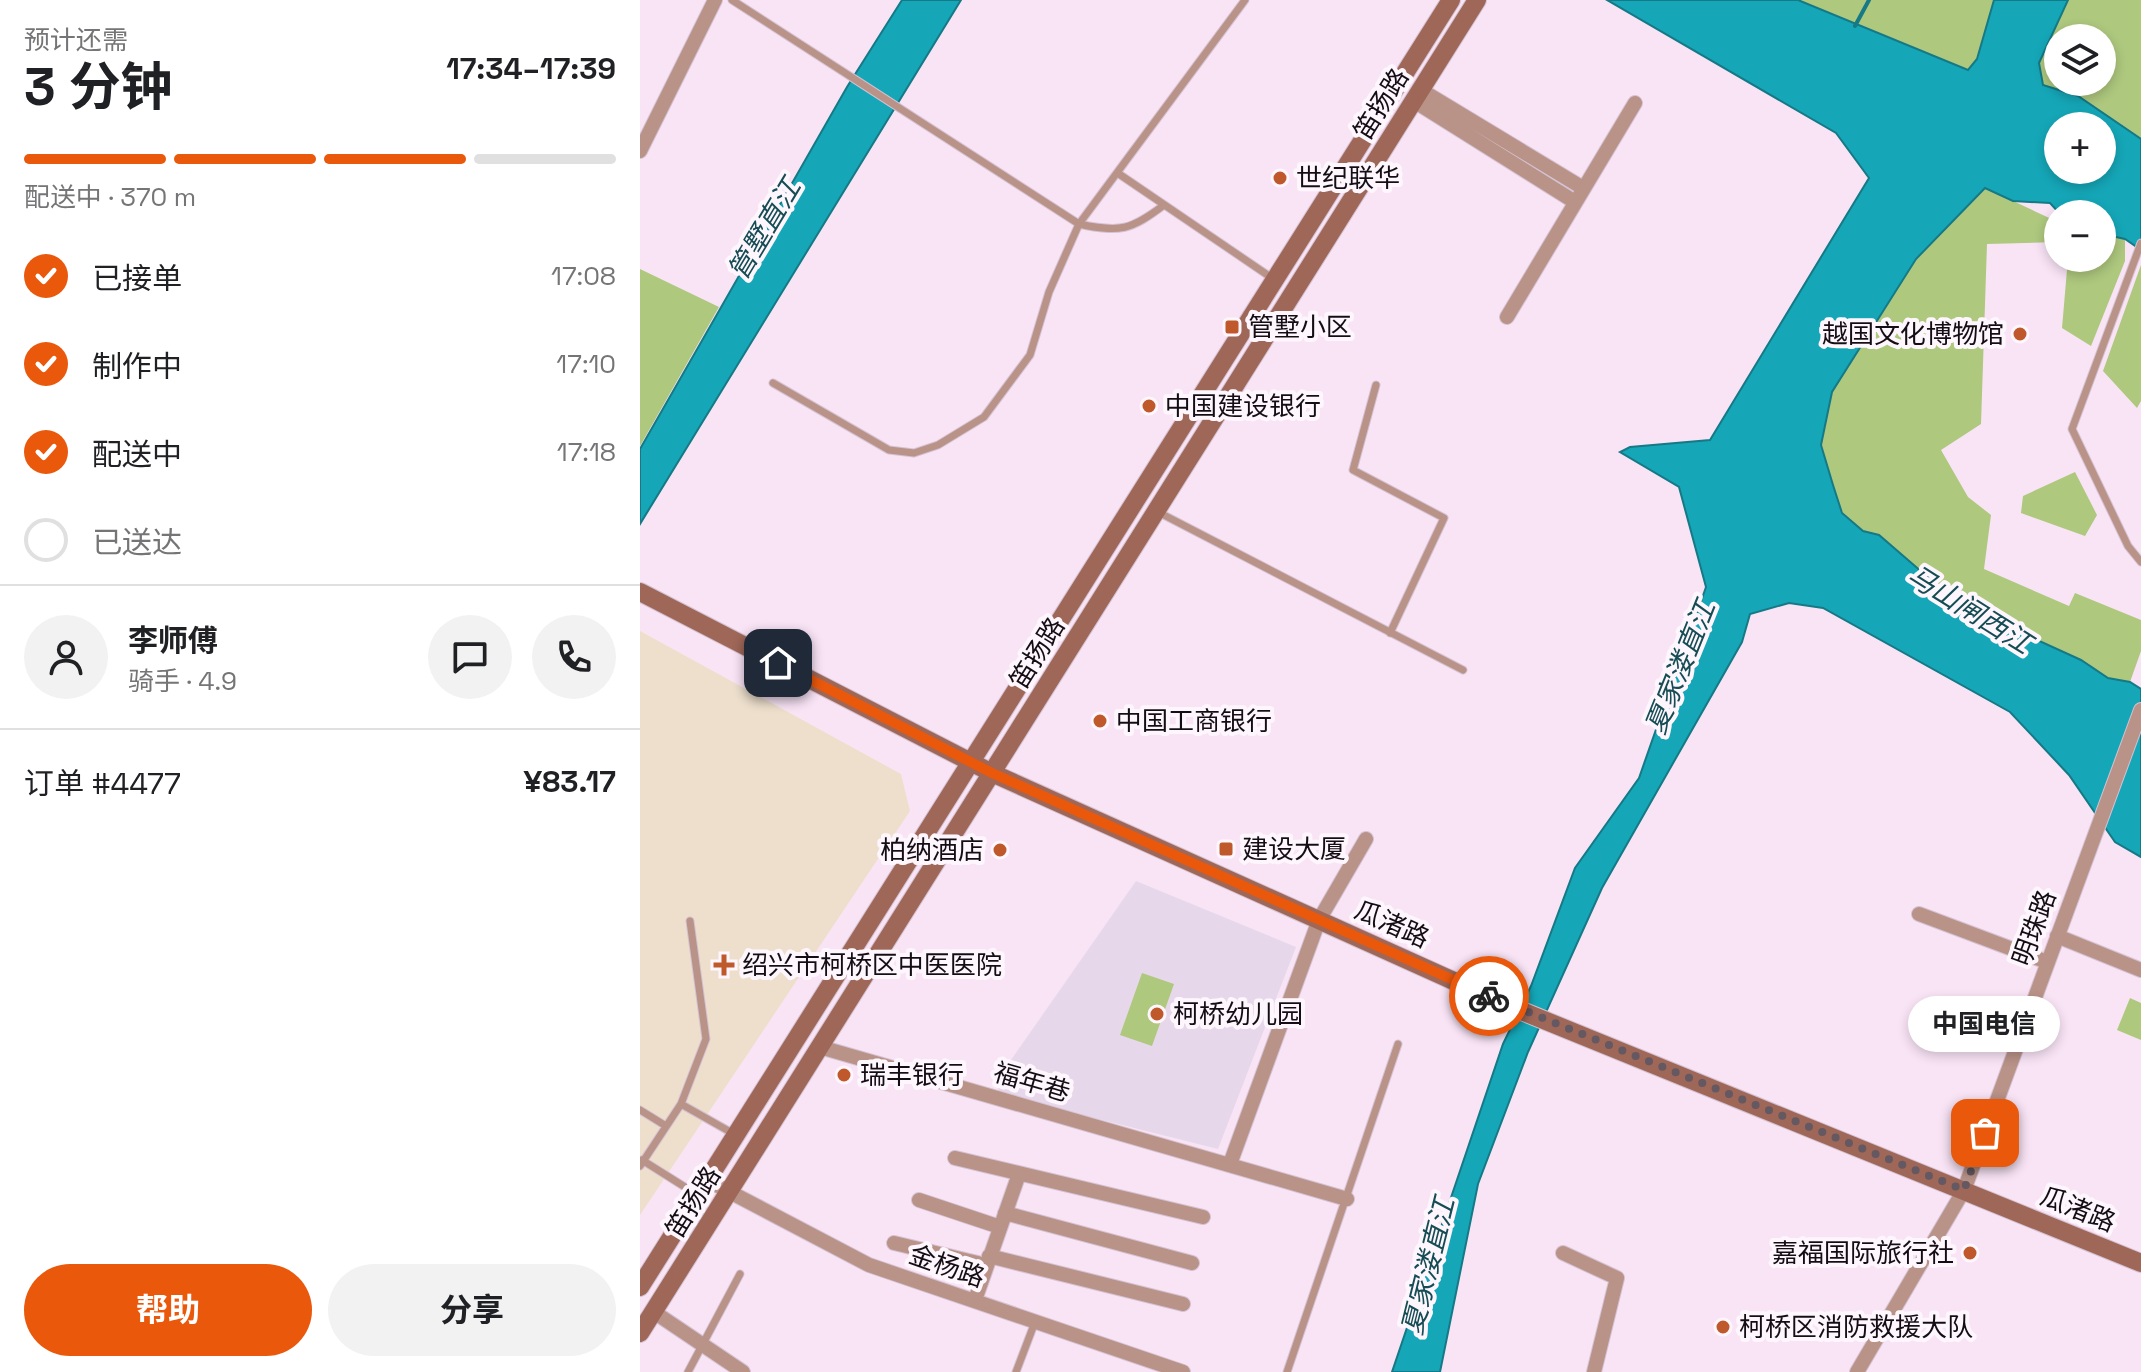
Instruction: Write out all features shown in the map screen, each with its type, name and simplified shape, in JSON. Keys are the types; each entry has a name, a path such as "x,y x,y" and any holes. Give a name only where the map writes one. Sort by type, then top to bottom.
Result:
{"street":[{"path":"640,151 715,0"},
{"name":"笛扬路","path":"640,1287 1451,0"},
{"name":"笛扬路","path":"640,1333 1477,0"},
{"path":"1417,95 1579,195"},
{"path":"1507,317 1635,103"},
{"name":"瓜渚路","path":"640,592 971,763 1507,1005 2141,1263"},
{"name":"明珠路","path":"1857,1372 1964,1190 2141,710"},
{"path":"1230,1164 1319,920 1366,839"},
{"path":"1919,914 2047,962"},
{"path":"2057,936 2141,970"},
{"name":"福年巷","path":"820,1047 1347,1199"},
{"path":"955,1158 1203,1217"},
{"path":"975,1300 1019,1174"},
{"name":"金杨路","path":"702,1188 729,1194 869,1265 1183,1372"},
{"path":"919,1200 1192,1263"},
{"path":"894,1243 988,1260 1183,1304"},
{"path":"1563,1253 1617,1278 1594,1372"},
{"path":"654,1312 743,1372"}],"lane":[{"path":"732,0 1079,224 1110,231 1137,226 1164,205"},
{"path":"773,383 889,450 914,453 938,445 984,417 1030,355 1049,292 1079,224 1245,0"},
{"path":"1119,174 1275,280"},
{"path":"2141,243 2072,429 2128,546 2141,562"},
{"path":"1376,385 1353,470 1444,518 1390,633"},
{"path":"1156,511 1463,670"},
{"path":"690,921 706,1039 681,1104 641,1162 702,1188"},
{"path":"1287,1372 1398,1044"},
{"path":"681,1104 736,1135"},
{"path":"640,1110 666,1126"},
{"path":"688,1372 740,1274"},
{"path":"1016,1372 1035,1321"}],"shaded area":[{"name":"绍兴市柯桥区中医医院","path":"640,631 901,774 910,811 640,1215"},
{"name":"柯桥幼儿园","path":"1136,881 1296,947 1218,1149 999,1094 997,1080"}],"green space":[{"path":"1798,0 2141,0 2141,139 2116,126 2116,112 2080,112 1906,46"},
{"path":"1985,188 2044,215 2044,242 1987,244 1981,424 1941,450 1968,497 1991,515 1984,569 2069,606 2075,593 2141,620 2141,651 2130,682 2108,678 2081,660 2011,628 1945,592 1879,535 1863,531 1842,513 1821,445 1832,392 1916,259"},
{"path":"2116,237 2125,239 2125,261 2091,346 2062,328 2067,272 2116,272"},
{"path":"2141,265 2141,401 2137,408 2103,371"},
{"path":"640,269 719,307 640,446"},
{"path":"2075,472 2097,515 2085,536 2021,513 2023,496"},
{"path":"1142,973 1174,984 1152,1046 1120,1035"},
{"path":"2130,998 2141,1003 2141,1040 2117,1030"}],"water":[{"path":"902,0 961,0 640,524 640,449 847,87"},
{"path":"1607,0 1798,0 1968,70 1977,59 1994,0 2068,0 2057,24 2044,24 2044,52 2039,63 2044,96 2078,96 2101,112 2044,112 2044,184 2116,184 2116,122 2141,139 2141,250 2125,239 2116,237 2116,200 2013,201 1985,188 1916,259 1832,392 1821,445 1842,513 1863,531 1879,535 1945,592 2011,628 2081,660 2108,678 2130,682 2141,689 2141,857 2115,842 2069,775 2010,712 1823,608 1789,603 1750,614 1742,642 1602,888 1528,1052 1478,1184 1440,1372 1392,1372 1503,1044 1531,986 1575,868 1639,778 1706,587 1679,487 1620,452 1630,447 1710,440 1869,178 1836,133"}],"waterway":[{"path":"1855,26 1869,0"}],"way so far":[{"path":"1489,996 1964,1190 1985,1133"}],"place":[{"name":"世纪联华","path":"1280,178"},
{"name":"管墅小区","path":"1232,327"},
{"name":"越国文化博物馆","path":"2020,334"},
{"name":"中国建设银行","path":"1149,406"},
{"name":"中国工商银行","path":"1100,721"},
{"name":"建设大厦","path":"1226,849"},
{"name":"柏纳酒店","path":"1000,850"},
{"name":"绍兴市柯桥区中医医院","path":"724,965"},
{"name":"柯桥幼儿园","path":"1157,1014"},
{"name":"瑞丰银行","path":"844,1075"},
{"name":"中国电信","path":"1985,1133"},
{"name":"嘉福国际旅行社","path":"1970,1253"},
{"name":"柯桥区消防救援大队","path":"1723,1327"}],"route":[{"path":"778,663 992,773 1489,996"}],"water label":[{"name":"管墅直江","path":"764,229"},
{"name":"马山闸西江","path":"1970,609"},
{"name":"夏家溇直江","path":"1680,667"},
{"name":"夏家溇直江","path":"1428,1266"}]}
